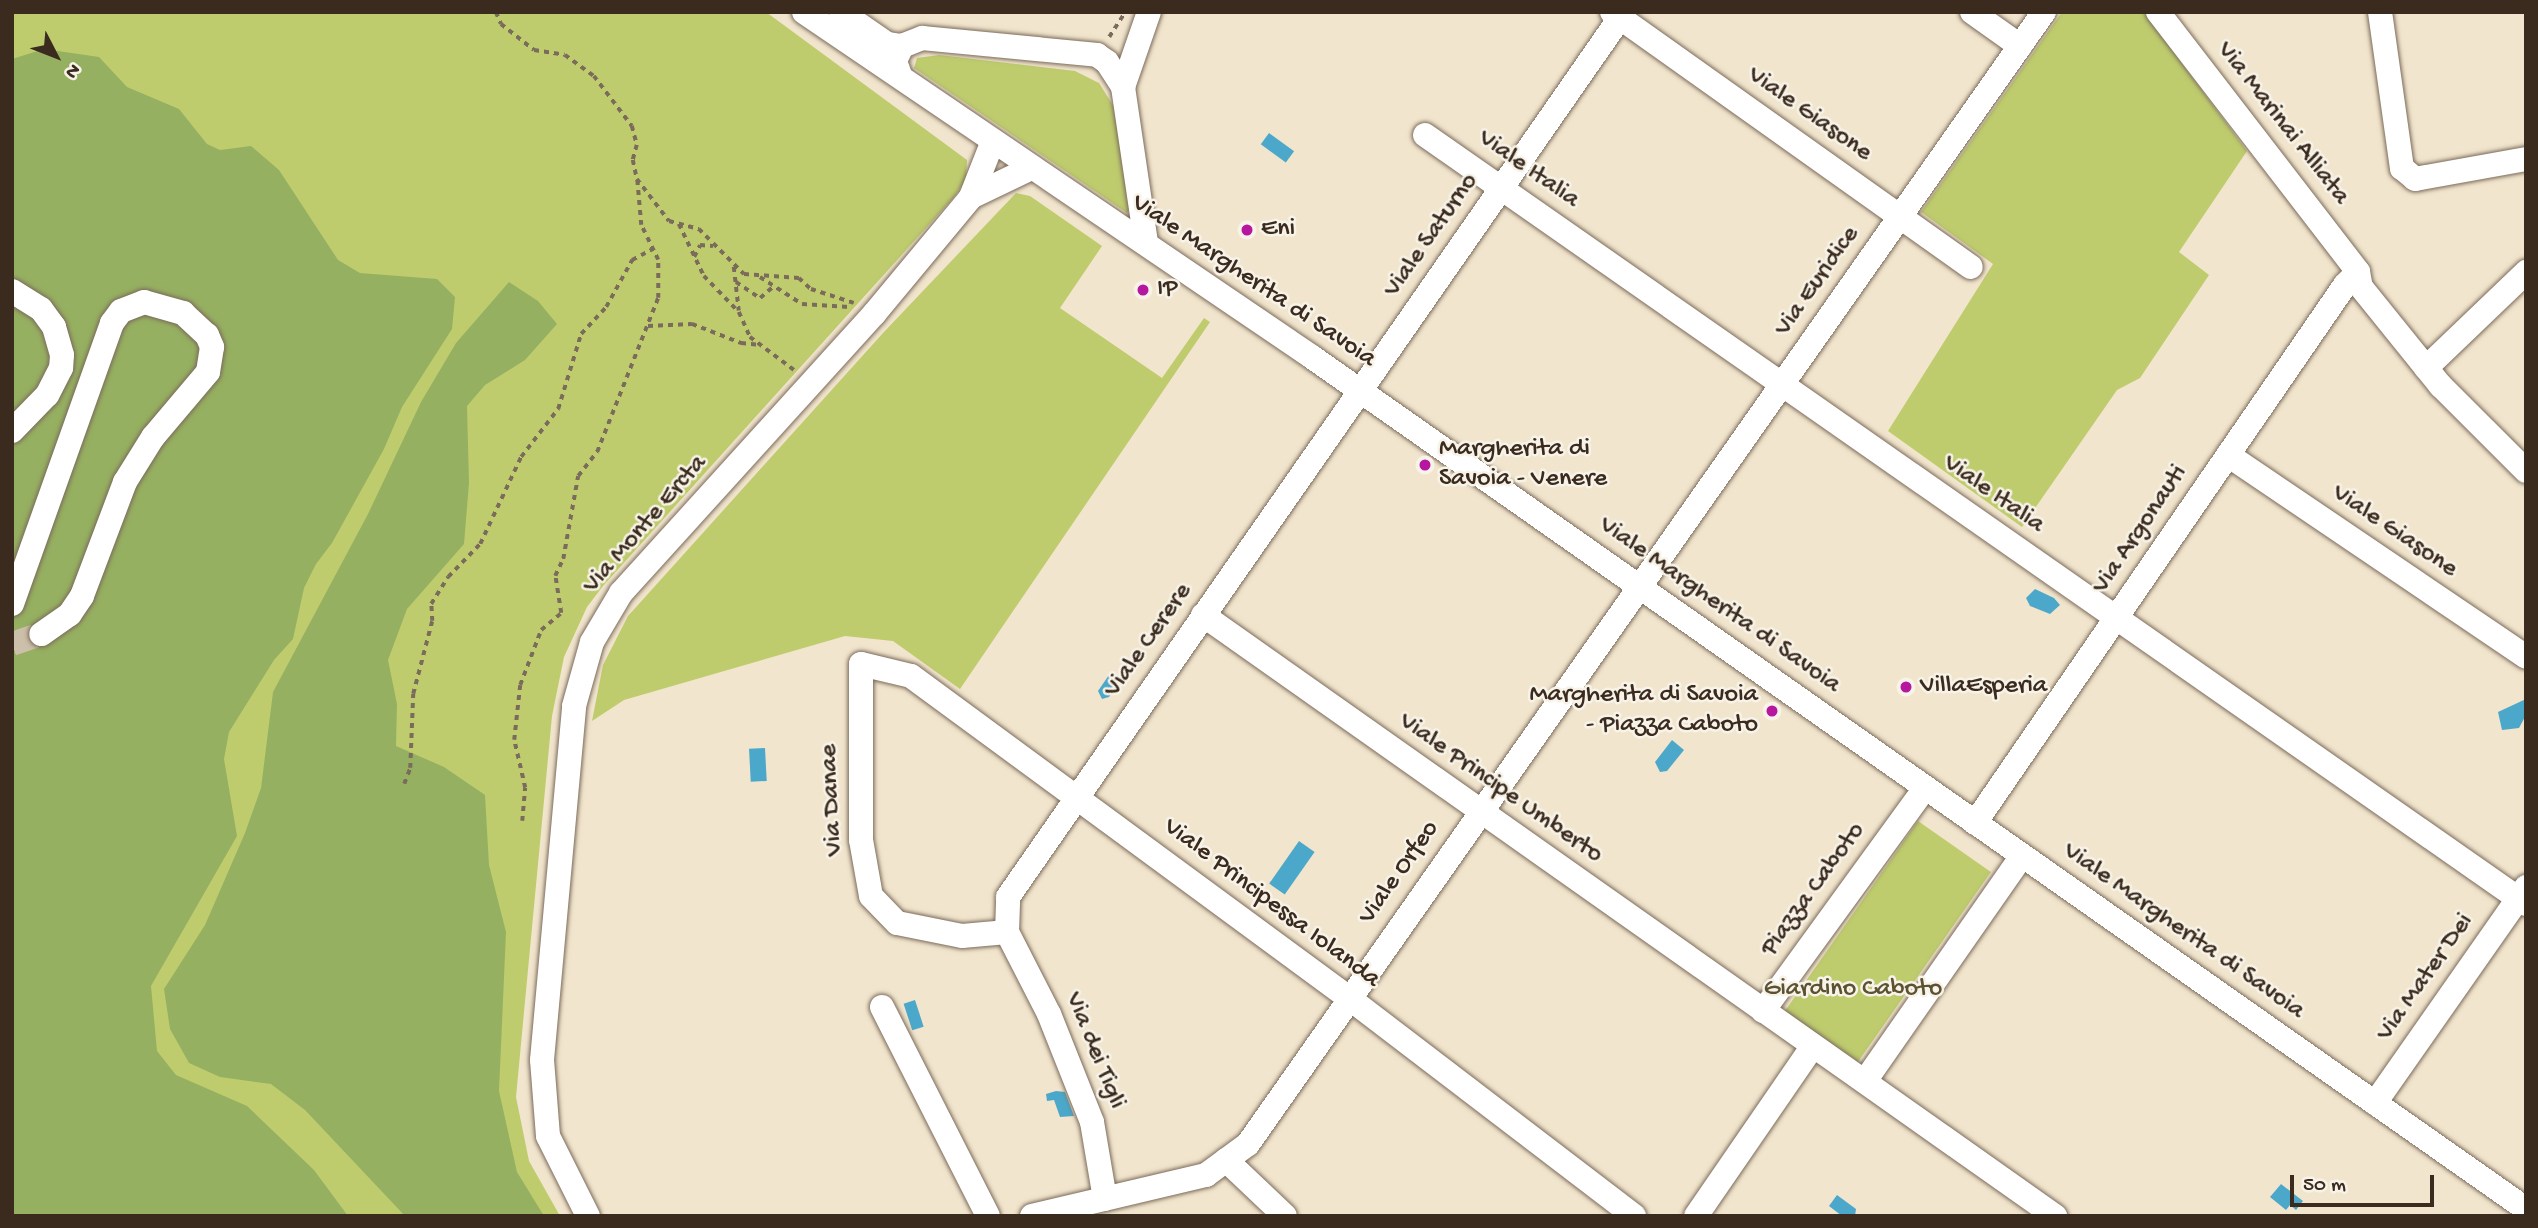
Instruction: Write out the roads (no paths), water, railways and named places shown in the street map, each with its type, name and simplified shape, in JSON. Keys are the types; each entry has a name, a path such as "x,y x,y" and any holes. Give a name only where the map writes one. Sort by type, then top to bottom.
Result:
{"street":[{"name":"Viale Margherita di Savoia","path":"804,12 900,75 1031,168 1133,224 1146,243 2526,1209"},
{"path":"841,12 887,44 902,46 934,38 1097,55 1117,74 1123,87 1133,224"},
{"path":"1097,55 1122,39 1147,12"},
{"path":"1123,87 1147,12"},
{"path":"1972,12 2020,46"},
{"name":"Via Euridice","path":"1637,585 2044,12"},
{"name":"Via Marinai Alliata","path":"2158,12 2358,272 2361,287 2426,368 2526,471"},
{"path":"2380,12 2402,168 2415,179 2526,159"},
{"name":"Viale Saturno","path":"1361,391 1619,14"},
{"name":"Viale Giasone","path":"1619,14 1971,267"},
{"path":"900,75 895,61 902,46"},
{"name":"Viale Italia","path":"1425,135 2116,618 2523,897"},
{"path":"971,197 993,141"},
{"path":"971,197 1031,168"},
{"name":"Via Monte Ercta","path":"588,1216 548,1136 542,1100 574,706 580,676 592,642 621,593 810,384 971,197"},
{"name":"Via Argonauti","path":"1975,823 2228,455 2358,272"},
{"path":"2426,368 2526,272"},
{"path":"12,291 41,309 54,327 62,355 61,368 47,395 12,431"},
{"path":"12,604 112,323 121,311 144,302 183,313 207,335 212,347 208,372 153,438 125,482 82,596 70,614 41,634"},
{"name":"Viale Cerere","path":"1007,932 1008,897 1361,391"},
{"name":"Viale Giasone","path":"2228,455 2526,657"},
{"name":"Viale Orfeo","path":"1032,1216 1206,1175 1248,1144 1637,585"},
{"name":"Viale Principe Umberto","path":"1203,615 1763,1011"},
{"name":"Viale Principessa Iolanda","path":"861,663 911,676 1349,998 1634,1216"},
{"name":"Via Danae","path":"861,663 861,840 871,896 897,923 962,936 1007,932"},
{"name":"Piazza Caboto","path":"1763,1011 1925,788"},
{"path":"1865,1081 2022,856"},
{"name":"Via Mater Dei","path":"2375,1103 2523,897"},
{"name":"Via dei Tigli","path":"1007,932 1049,1014 1092,1122 1105,1199"},
{"path":"882,1007 988,1216"},
{"path":"1763,1011 2055,1216"},
{"path":"1696,1216 1813,1046"},
{"path":"1226,1160 1285,1216"}],"water":[{"path":"1269,133 1294,151 1286,163 1261,144"},
{"path":"2035,589 2054,598 2060,605 2050,614 2030,606 2026,598"},
{"path":"1109,675 1117,676 1120,682 1109,697 1102,699 1098,691"},
{"path":"2526,699 2526,715 2519,728 2502,730 2498,712"},
{"path":"1672,740 1684,750 1667,771 1660,772 1655,762"},
{"path":"765,748 767,781 751,782 749,749"},
{"path":"1299,841 1315,852 1285,894 1269,884"},
{"path":"915,1000 924,1027 912,1030 904,1004"},
{"path":"1065,1092 1074,1116 1060,1117 1054,1100 1047,1101 1046,1094"},
{"path":"2281,1184 2303,1201 2296,1210 2290,1205 2286,1210 2270,1197"},
{"path":"1837,1195 1856,1209 1855,1216 1842,1216 1829,1206"}],"tunnel":[{"path":"12,644 41,634"}],"place":[{"name":"Eni","path":"1247,230"},
{"name":"IP","path":"1143,290"},
{"name":"Margherita di Savoia - Venere","path":"1425,465"},
{"name":"VillaEsperia","path":"1906,687"},
{"name":"Margherita di Savoia - Piazza Caboto","path":"1772,711"}],"park label":[{"name":"Giardino Caboto","path":"1853,990"}]}
